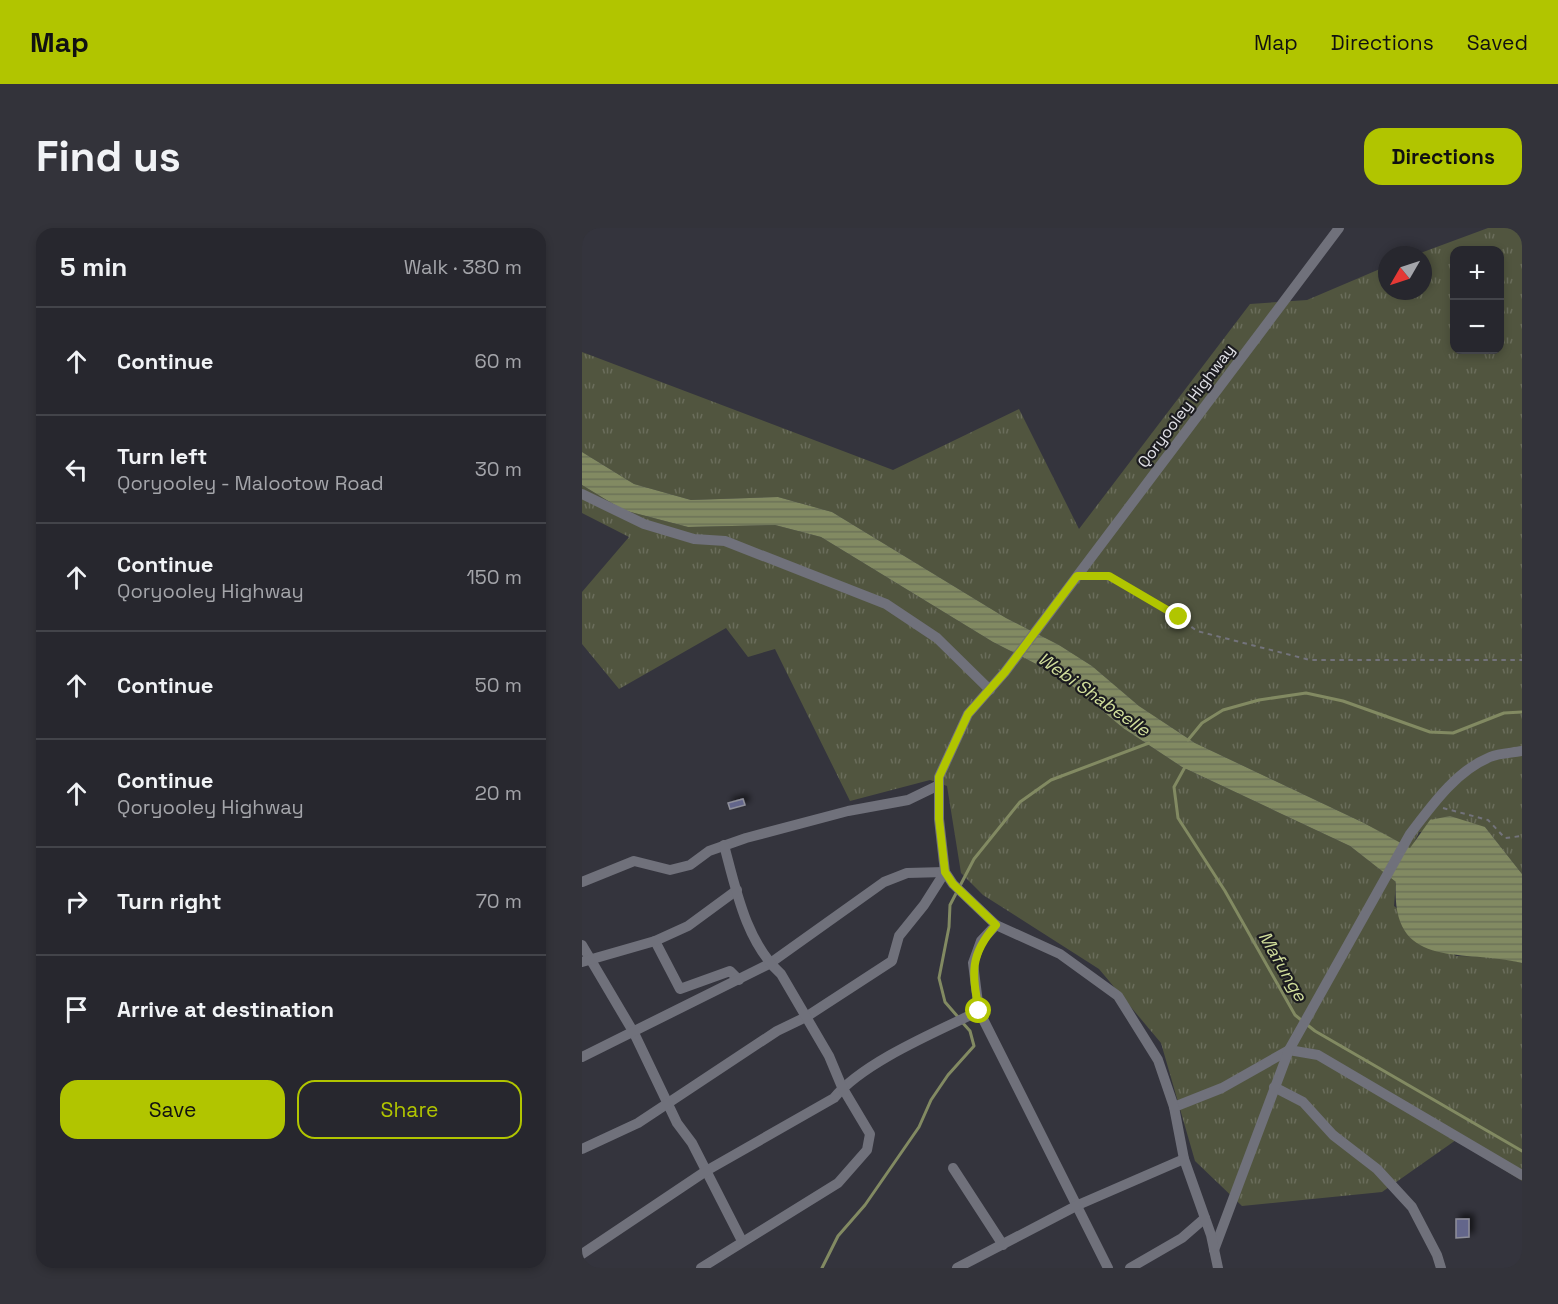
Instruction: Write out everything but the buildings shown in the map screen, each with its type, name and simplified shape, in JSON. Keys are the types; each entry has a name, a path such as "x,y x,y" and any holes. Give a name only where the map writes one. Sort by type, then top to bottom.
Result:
{"street":[{"name":"Qoryooley Highway","path":"990,690 1339,228"},
{"path":"582,494 644,524 694,539 725,541 886,604 937,638 990,690 968,714 939,777 939,819 945,872 953,884 996,925 1060,954 1118,996 1158,1060 1174,1107 1185,1159 1205,1218 1218,1268"},
{"path":"1214,1250 1289,1050 1410,834 1432,806 1467,769 1491,757 1522,751"},
{"path":"582,882 634,861 670,870 690,865 709,851 724,845 848,811 908,800 939,785"},
{"path":"702,1268 838,1183 867,1150 870,1134 842,1087 829,1056 781,974 769,964 748,924 724,845"},
{"path":"582,1057 769,964 884,882 907,873 945,872"},
{"path":"582,1149 638,1123 668,1105 777,1031 806,1017 892,961 899,936 924,905 945,872"},
{"path":"586,960 655,940 688,926 736,890"},
{"path":"996,925 981,941 973,963 979,1011 1108,1268"},
{"path":"655,940 680,988 730,971 739,980"},
{"path":"582,945 586,960 633,1033 668,1105 706,1171 742,1241"},
{"path":"582,1254 706,1171 834,1098 842,1087 877,1064 979,1011"},
{"path":"1174,1107 1222,1088 1289,1050 1318,1055 1522,1174"},
{"path":"1274,1087 1303,1102 1334,1135 1377,1169 1412,1207 1437,1255 1441,1268"},
{"path":"957,1268 1078,1205 1185,1159"},
{"path":"953,1168 1003,1245"},
{"path":"1130,1268 1182,1238 1205,1218"}],"path":[{"path":"1077,576 1109,576 1160,604 1197,631 1310,660 1522,660"},
{"path":"1432,806 1474,814 1488,820 1505,838 1522,836"}],"green space":[{"path":"1488,228 1522,228 1522,874 1485,827 1419,832 1411,849 1364,823 1195,743 1139,706 1092,666 1059,645 1006,618 832,512 778,497 691,500 634,484 582,452 582,352 893,470 1019,409 1079,529 1250,304 1307,300 1378,270 1378,300 1432,300 1432,249"},
{"path":"582,485 623,510 688,527 775,525 821,537 993,642 1046,669 1075,688 1123,728 1182,767 1350,846 1396,882 1394,906 1456,956 1498,957 1522,963 1522,1181 1456,1140 1382,1192 1242,1206 1195,1161 1161,1043 1099,969 983,895 961,873 947,786 930,780 850,801 775,649 748,657 726,628 619,689 582,644 582,592 629,537 582,513"}],"water":[{"name":"Webi Shabeelle","path":"582,452 634,484 691,500 778,497 832,512 1006,618 1059,645 1092,666 1139,706 1195,743 1364,823 1410,848 1430,820 1450,816 1485,827 1522,874 1522,963 1454,955 1434,951 1417,943 1405,931 1397,911 1396,882 1350,846 1182,767 1123,728 1075,688 1046,669 993,642 821,537 775,525 688,527 623,510 582,485"}],"waterway":[{"path":"1188,740 1202,723 1223,710 1259,700 1306,693 1343,701 1430,732 1453,733 1504,713 1522,712"},
{"name":"Webi Shabeelle","path":"958,1017 945,1002 939,978 949,927 950,905 974,859 1020,802 1051,780 1149,743"},
{"name":"Mafunge","path":"1185,767 1174,787 1178,818 1225,891 1295,1015 1315,1031 1522,1151"},
{"path":"822,1268 838,1236 865,1205 919,1127 931,1100 948,1075 974,1046 970,1031 962,1022"}],"route":[{"path":"979,1011 973,963 981,941 996,925 953,884 945,872 939,819 939,777 968,714 1005,672 1077,576 1109,576 1179,617"}]}
